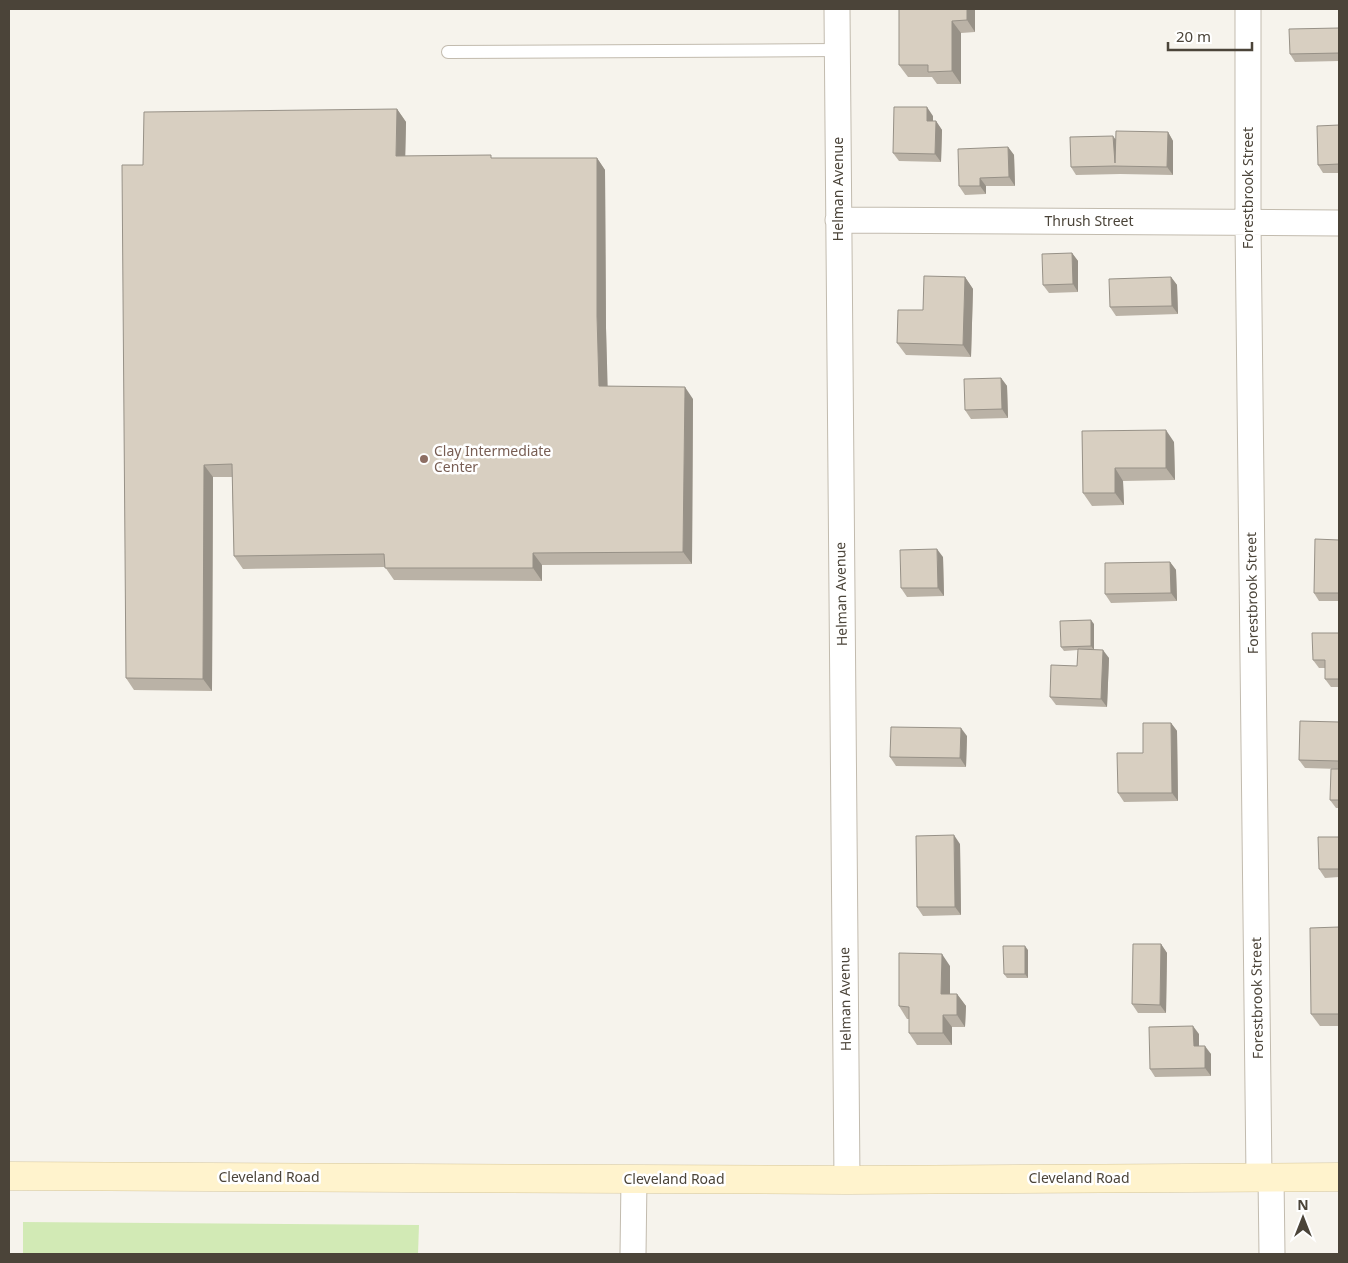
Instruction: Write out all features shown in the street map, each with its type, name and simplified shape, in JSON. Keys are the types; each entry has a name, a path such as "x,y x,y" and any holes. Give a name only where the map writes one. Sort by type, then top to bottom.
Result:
{"main road":[{"name":"Cleveland Road","path":"9,1176 847,1180 1339,1177"}],"street":[{"name":"Helman Avenue","path":"837,9 847,1180"},
{"name":"Forestbrook Street","path":"1248,9 1248,222 1265,1177 1272,1254"},
{"name":"Thrush Street","path":"838,220 1339,223"},
{"path":"633,1254 634,1179"}],"lane":[{"path":"448,52 837,50"}],"green space":[{"path":"23,1222 419,1225 418,1254 23,1254"}],"building":[{"path":"899,9 967,9 967,20 952,21 952,71 928,72 928,65 899,65"},
{"path":"1339,28 1339,53 1290,54 1289,29"},
{"path":"894,107 927,107 927,121 936,121 935,154 893,153"},
{"name":"Clay Intermediate Center","path":"397,109 396,156 491,155 491,158 597,158 599,386 685,387 683,552 533,553 533,568 385,568 384,554 234,556 232,464 204,465 203,679 126,678 122,165 143,165 144,112"},
{"path":"1339,125 1339,164 1318,165 1317,126"},
{"path":"1116,131 1168,132 1167,167 1071,167 1070,137 1113,136 1115,163"},
{"path":"1008,147 1009,177 980,178 980,186 959,186 958,149"},
{"path":"1072,253 1073,284 1043,285 1042,254"},
{"path":"924,276 965,277 963,345 897,343 898,310 923,310"},
{"path":"1171,277 1172,306 1110,307 1109,279"},
{"path":"1001,378 1002,409 965,410 964,379"},
{"path":"1166,430 1166,468 1115,468 1115,493 1083,493 1082,431"},
{"path":"1315,539 1339,540 1339,593 1314,593"},
{"path":"937,549 938,588 901,588 900,550"},
{"path":"1170,562 1171,593 1105,594 1105,563"},
{"path":"1091,620 1091,646 1061,647 1060,621"},
{"path":"1312,633 1339,633 1339,679 1325,679 1325,660 1313,660"},
{"path":"1078,649 1103,650 1101,699 1050,697 1051,665 1077,666"},
{"path":"1300,721 1339,722 1339,761 1299,760"},
{"path":"1143,723 1171,723 1172,793 1118,793 1117,753 1143,753"},
{"path":"891,727 961,728 960,758 890,757"},
{"path":"1331,769 1339,769 1339,800 1330,800"},
{"path":"954,835 955,907 917,907 916,836"},
{"path":"1318,837 1339,837 1339,869 1319,869"},
{"path":"1339,927 1339,1014 1311,1014 1310,928"},
{"path":"1133,944 1161,944 1160,1005 1132,1004"},
{"path":"1003,946 1025,946 1025,974 1004,974"},
{"path":"899,953 942,954 941,994 957,994 957,1015 943,1015 943,1033 909,1033 909,1007 899,1006"},
{"path":"1193,1026 1194,1046 1205,1046 1205,1068 1150,1069 1149,1027"}],"place":[{"name":"Clay Intermediate Center","path":"424,459"}]}
